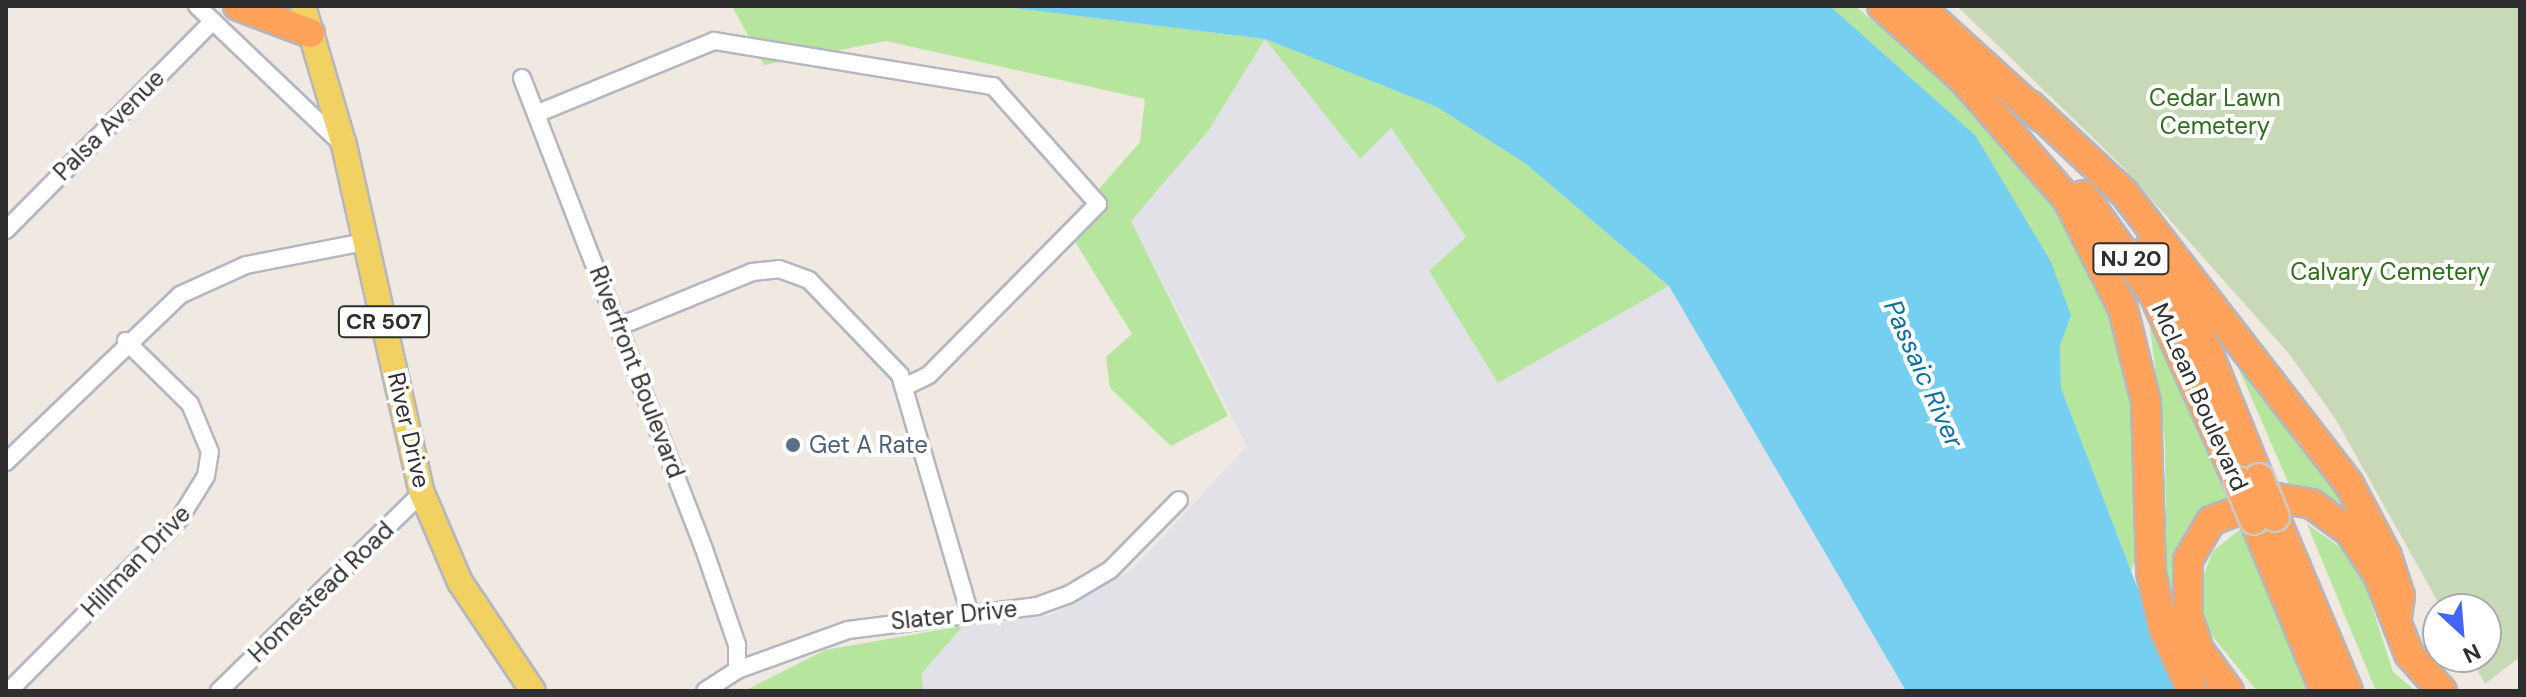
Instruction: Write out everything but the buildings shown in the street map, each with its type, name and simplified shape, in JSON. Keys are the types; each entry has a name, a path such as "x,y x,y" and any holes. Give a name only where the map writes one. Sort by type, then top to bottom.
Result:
{"highway":[{"path":"238,6 306,19"},
{"name":"McLean Boulevard","path":"1882,6 2065,174 2135,264 2249,480"},
{"name":"McLean Boulevard","path":"1919,6 2030,105 2099,180 2162,269 2208,352 2249,480 2325,691"},
{"path":"1963,79 2068,200 2123,309 2146,402 2151,573 2164,629 2193,685"},
{"path":"2030,105 2125,194 2349,484 2387,556 2400,596 2397,617"},
{"path":"2229,691 2193,632 2184,582 2197,539 2232,507 2272,497 2312,504 2342,523 2366,553 2397,617 2415,665 2442,691"},
{"name":"McLean Boulevard","path":"2264,518 2348,691"},
{"path":"2193,632 2247,691"}],"main road":[{"name":"River Drive","path":"306,19 344,145 422,493 460,582 533,691"}],"street":[{"path":"197,6 344,145"},
{"name":"Palsa Avenue","path":"6,230 213,21"},
{"path":"536,114 714,41 993,86 1098,204 929,375 904,387"},
{"name":"Riverfront Boulevard","path":"522,78 620,326 737,645 737,670"},
{"path":"6,462 126,341 211,277 364,242"},
{"path":"620,326 752,272 789,271 809,280 882,351 904,387 970,614"},
{"name":"Hillman Drive","path":"9,691 180,518 206,476 210,452 190,404 126,341"},
{"name":"Homestead Road","path":"219,691 422,493"},
{"name":"Slater Drive","path":"705,691 737,670 884,621 1037,606 1081,588 1179,500"}],"shaded area":[{"path":"1265,39 1360,159 1390,127 1467,238 1429,271 1498,383 1669,286 1906,691 923,691 922,673 963,626 1051,615 1131,571 1247,446 1131,221 1208,131"}],"green space":[{"path":"732,6 998,6 1265,39 1208,131 1131,221 1228,416 1171,446 1110,388 1106,357 1132,334 1066,227 1140,142 1145,99 886,41 764,65"},
{"path":"1830,6 1855,6 1995,122 2068,213 2137,377 2140,545 2131,571 2061,388 2060,346 2071,314 1975,135"},
{"name":"Calvary Cemetery","path":"1957,6 2520,6 2520,657 2502,671 2502,593 2433,593 2336,420 2290,355 2119,163"},
{"path":"1265,39 1437,107 1526,164 1669,286 1498,383 1429,271 1466,237 1391,128 1360,159"},
{"path":"2149,320 2233,499 2190,531 2167,601 2165,444"},
{"path":"2233,355 2351,505 2291,489"},
{"path":"2307,524 2357,559 2393,672 2416,691 2376,691"},
{"path":"2243,527 2307,691 2257,691 2209,632 2199,587 2213,551"},
{"path":"963,626 922,673 923,691 744,691 825,650"},
{"name":"Calvary Cemetery","path":"2479,673 2499,673 2485,684"}],"water":[{"name":"Passaic River","path":"998,6 1830,6 1975,135 2051,262 2071,315 2060,346 2061,388 2177,691 1906,691 1669,286 1526,164 1437,107 1265,39"}],"place":[{"name":"Get A Rate","path":"793,445"}],"park label":[{"name":"Cedar Lawn Cemetery","path":"2215,112"}]}
